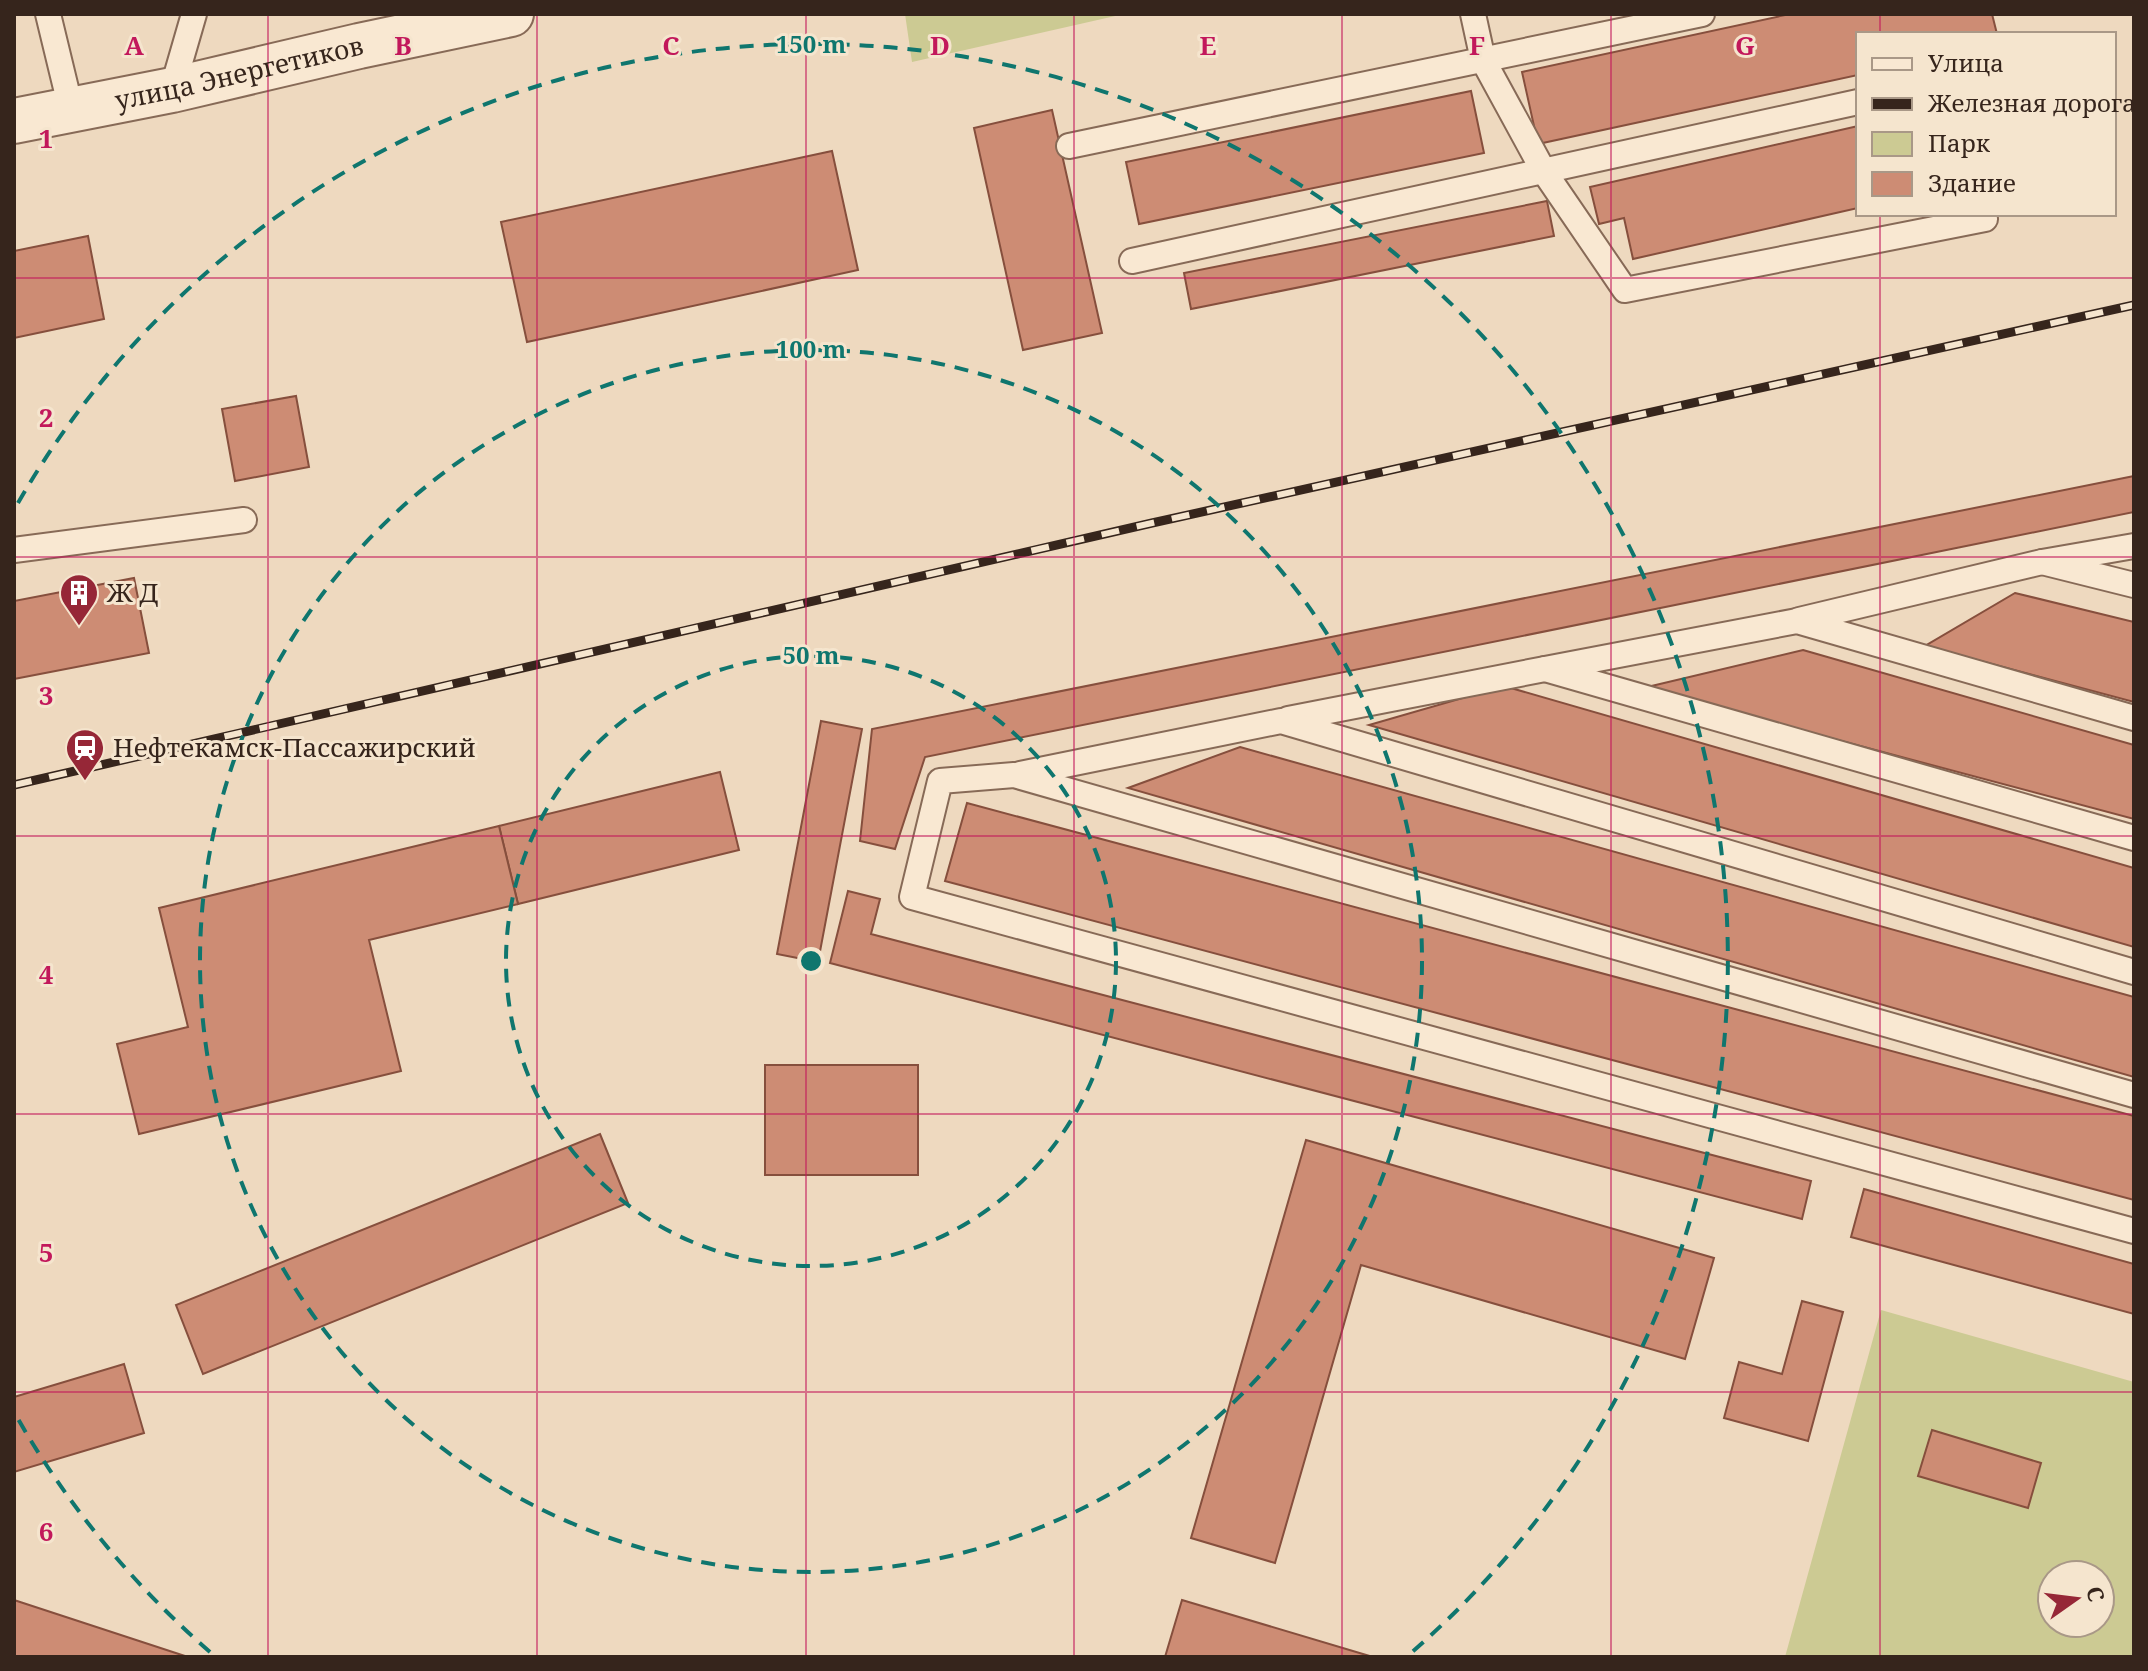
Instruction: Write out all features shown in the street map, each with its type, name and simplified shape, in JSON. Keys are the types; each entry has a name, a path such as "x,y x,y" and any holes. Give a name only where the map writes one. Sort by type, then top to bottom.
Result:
{"street":[{"name":"улица Энергетиков","path":"14,121 172,90 511,14"}],"lane":[{"path":"48,14 71,109"},
{"path":"172,90 194,14"},
{"path":"1473,14 1483,60 1543,170 1625,290 1985,219"},
{"path":"1069,146 1702,14"},
{"path":"1132,261 1856,102"},
{"path":"14,550 244,520"},
{"path":"2134,546 2042,562 1797,621 1014,775 940,781 912,897 2134,1231"},
{"path":"2042,562 2134,585"},
{"path":"1797,621 2134,718"},
{"path":"1545,669 2134,838"},
{"path":"1281,721 2134,972"},
{"path":"1014,775 2134,1095"}],"green space":[{"path":"905,14 1124,14 912,62"},
{"path":"1881,1310 2134,1382 2134,1657 1785,1657"}],"building":[{"path":"1790,14 1992,14 1996,32 1856,32 1856,75 1538,144 1522,72"},
{"path":"1471,91 1484,153 1139,224 1126,162"},
{"path":"1052,110 1102,333 1023,350 974,128"},
{"path":"1856,126 1856,208 1633,259 1624,218 1599,224 1590,187"},
{"path":"832,151 858,270 527,342 501,222"},
{"path":"1547,201 1554,236 1191,309 1184,273"},
{"path":"88,236 104,319 14,338 14,251"},
{"path":"296,396 309,467 235,481 222,409"},
{"path":"2134,476 2134,512 925,757 895,849 860,841 872,729"},
{"name":"Ж Д","path":"134,578 149,653 14,679 14,601"},
{"path":"2015,593 2134,622 2134,702 1925,646"},
{"path":"1803,650 2134,745 2134,819 1643,688"},
{"path":"1504,686 2134,868 2134,947 1369,725"},
{"path":"821,721 862,729 818,962 777,954"},
{"path":"1240,747 2134,997 2134,1077 1128,788"},
{"path":"720,772 739,850 518,904 499,826"},
{"path":"967,803 2134,1116 2134,1200 945,881"},
{"path":"499,826 518,904 369,940 401,1071 139,1134 117,1044 188,1027 159,908"},
{"path":"848,891 880,899 871,934 1811,1181 1802,1219 830,963"},
{"path":"765,1065 918,1065 918,1175 765,1175"},
{"path":"600,1134 628,1203 203,1374 176,1305"},
{"path":"1306,1140 1714,1258 1685,1359 1361,1265 1275,1563 1191,1538"},
{"path":"1864,1189 2134,1264 2134,1314 1851,1237"},
{"path":"1802,1301 1843,1312 1808,1441 1724,1418 1739,1362 1782,1374"},
{"path":"124,1364 144,1433 14,1472 14,1397"},
{"path":"1932,1430 2041,1463 2028,1508 1918,1476"},
{"path":"14,1600 188,1657 14,1657"},
{"path":"1182,1600 1373,1657 1165,1657"}],"railway":[{"path":"14,785 1152,523 2134,305"}],"place":[{"name":"Ж Д","path":"79,627"},
{"name":"Нефтекамск-Пассажирский","path":"85,782"}]}
